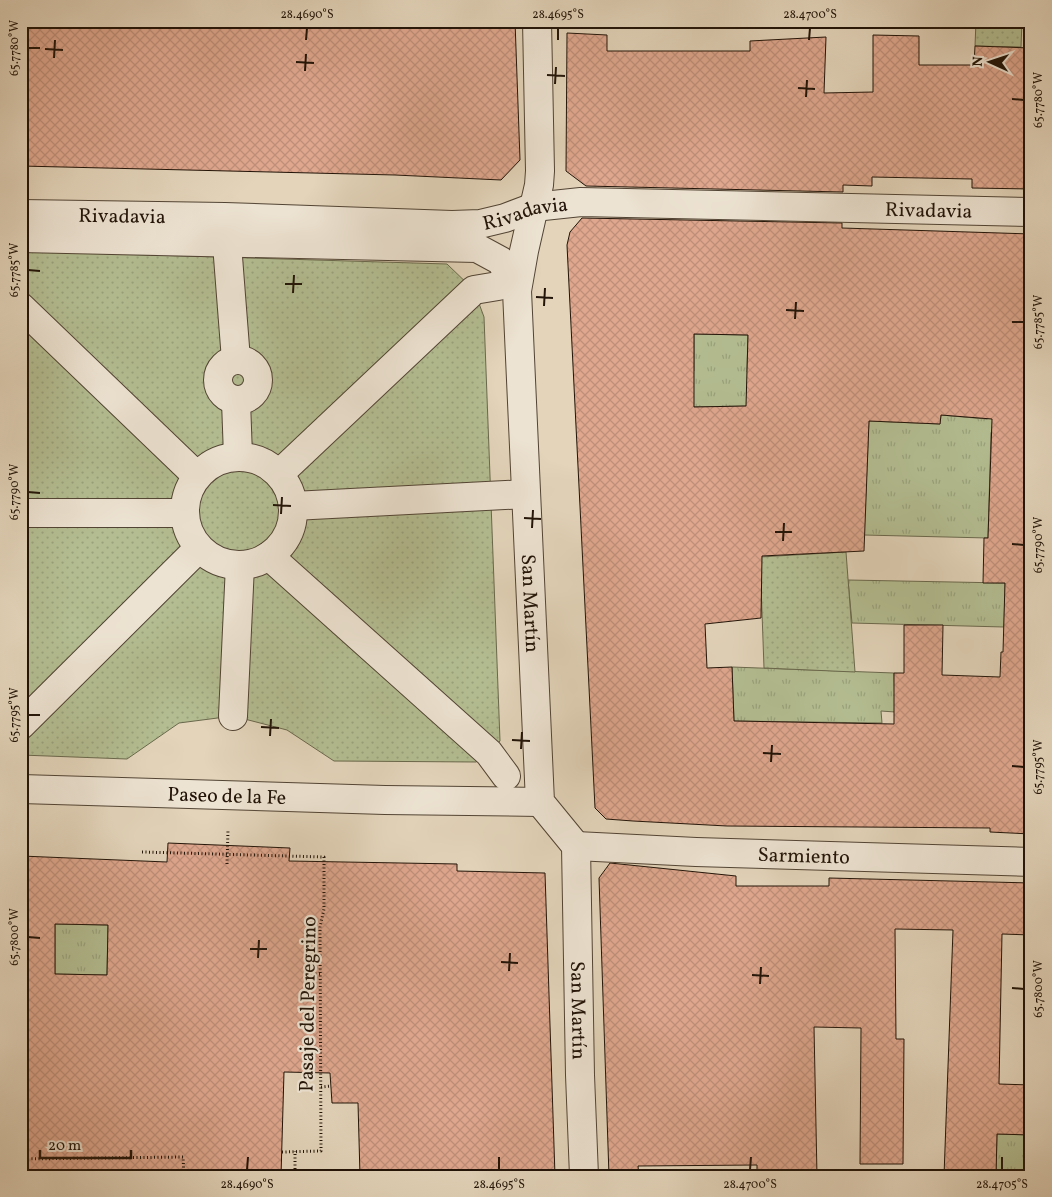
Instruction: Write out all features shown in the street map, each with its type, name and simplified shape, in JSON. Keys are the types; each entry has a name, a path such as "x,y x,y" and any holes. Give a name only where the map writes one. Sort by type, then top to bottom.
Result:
{"street":[{"name":"San Martín","path":"537,21 540,171 524,251 507,288 526,494 540,802"},
{"name":"Rivadavia","path":"21,214 226,217 452,225 480,224 505,218 534,207 582,202 1031,212"},
{"name":"Rivadavia","path":"21,238 477,248 501,261 507,288"},
{"path":"228,257 236,360 243,360 249,363 254,368 258,380 257,387 249,398 236,400 238,456"},
{"path":"280,474 474,290 507,288"},
{"path":"21,307 197,476"},
{"path":"238,456 253,458 267,464 280,474 289,489 293,506 293,521 280,547 269,556 255,563 240,565 225,564 211,558 199,548 187,526 185,513 186,500 197,476 208,466 222,458 238,456"},
{"path":"293,506 526,494"},
{"path":"21,513 185,513"},
{"path":"21,725 199,548"},
{"path":"269,556 489,753 506,776"},
{"path":"233,716 240,565"},
{"name":"Paseo de la Fe","path":"21,789 397,800 540,802"},
{"path":"540,802 576,846"},
{"name":"San Martín","path":"576,846 580,1075 584,1176"},
{"name":"Sarmiento","path":"576,846 1031,862"}],"path":[{"path":"227,864 228,830"},
{"path":"142,852 227,854"},
{"name":"Pasaje del Peregrino","path":"227,854 324,857 324,909 320,927 321,1151 295,1151"},
{"path":"305,974 321,974"},
{"path":"321,1087 331,1086"},
{"path":"282,1152 295,1151 295,1176"},
{"path":"21,1159 183,1157 184,1176"}],"green space":[{"path":"976,21 1022,21 1021,47 975,46"},
{"path":"21,251 447,264 474,290 484,317 500,741 489,753 476,762 334,761 287,730 233,716 179,723 127,759 21,755"},
{"path":"694,334 748,335 747,372 790,372 870,404 688,407 688,372 694,371"},
{"path":"999,412 991,433 988,538 864,535 869,421 940,424 941,415 987,419"},
{"path":"846,552 855,672 764,668 760,557"},
{"path":"848,580 1005,583 1004,627 852,623"},
{"path":"732,667 894,673 895,712 881,711 882,723 734,721"},
{"path":"55,924 108,925 107,975 55,974"},
{"path":"997,1134 1031,1135 1031,1176 996,1176"}],"building":[{"path":"21,21 235,21 235,24 289,24 289,21 515,21 520,160 501,180 395,175 21,166"},
{"path":"567,33 607,35 607,51 750,51 750,41 826,37 824,93 873,92 873,35 919,36 919,65 974,65 975,46 1031,48 1031,189 972,188 972,179 872,177 872,186 843,185 843,192 586,186 566,171"},
{"path":"582,218 842,223 842,228 1031,234 1031,440 1028,440 1024,489 1031,489 1031,834 990,832 990,828 727,826 633,821 606,819 595,808 567,245 570,232","holes":["694,334 748,335 746,406 694,407","941,415 992,419 988,538 984,538 983,583 1005,583 1003,652 1001,652 1000,677 942,675 943,625 904,625 904,673 894,673 894,724 734,721 732,667 707,668 705,624 761,618 762,556 864,551 869,421 940,424"]},
{"path":"168,843 290,848 289,861 457,864 457,871 545,873 555,1176 360,1176 358,1103 332,1103 330,1073 284,1072 281,1176 21,1176 21,856 167,862","holes":["55,924 108,925 107,975 55,974"]},
{"path":"610,863 736,876 736,886 829,886 829,878 1031,883 1031,935 1002,934 999,1084 1031,1085 1031,1135 997,1134 996,1176 944,1176 953,930 895,929 896,1039 904,1039 903,1164 860,1164 861,1028 814,1027 817,1176 757,1176 757,1165 638,1166 639,1176 609,1176 599,878"}]}
